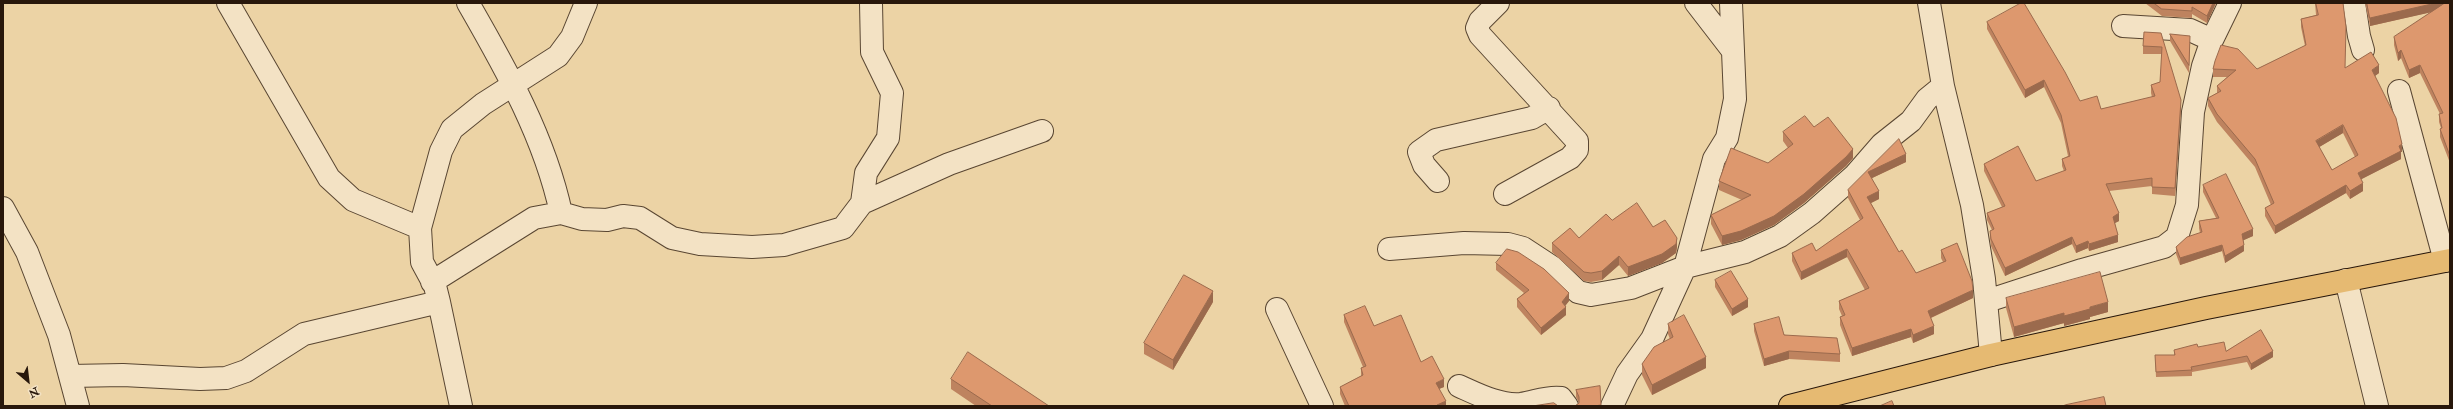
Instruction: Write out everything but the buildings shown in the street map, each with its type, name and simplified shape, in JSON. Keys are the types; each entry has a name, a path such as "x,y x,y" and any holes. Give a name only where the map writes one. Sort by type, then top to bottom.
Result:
{"main road":[{"path":"1790,406 1991,355 2206,308 2448,260"}],"street":[{"path":"228,3 329,178 353,200 420,228"},
{"path":"468,3 514,85 555,184 561,213"},
{"path":"461,406 436,292 422,262 420,228 441,151 452,129 483,104 558,56 572,37 586,3"},
{"path":"862,203 866,173 888,138 892,93 872,52 871,3"},
{"path":"1498,3 1480,21 1477,28 1480,35 1549,108 1577,142 1577,150 1570,158 1504,194"},
{"path":"1696,3 1733,51"},
{"path":"1612,406 1627,374 1652,339 1685,267 1714,160 1727,138 1735,99 1731,3"},
{"path":"1929,3 1943,86 1972,205 1987,301 1991,355"},
{"path":"1987,301 2082,270 2164,247 2177,237 2187,204 2193,112 2203,66 2212,40 2230,3"},
{"path":"2354,3 2359,36 2363,50"},
{"path":"2123,26 2190,30 2212,40"},
{"path":"1390,249 1464,243 1508,244 1523,248 1552,267 1578,292 1591,295 1631,288 1685,267 1745,252 1780,236 1795,226 1855,175 1882,144 1911,121 1927,99 1943,86"},
{"path":"2399,91 2448,260"},
{"path":"1438,181 1424,165 1419,152 1436,140 1532,118 1549,108"},
{"path":"70,376 123,375 200,379 226,378 246,371 304,334 436,292 534,218 561,213 582,219 607,220 623,216 640,218 672,238 700,244 752,247 784,245 843,228 862,203 949,164 1042,131"},
{"path":"3,208 27,252 59,336 78,406"},
{"path":"2346,280 2376,406"},
{"path":"1277,309 1322,406"},
{"path":"1459,386 1489,399 1520,404 1554,397 1561,398 1567,406"}]}
